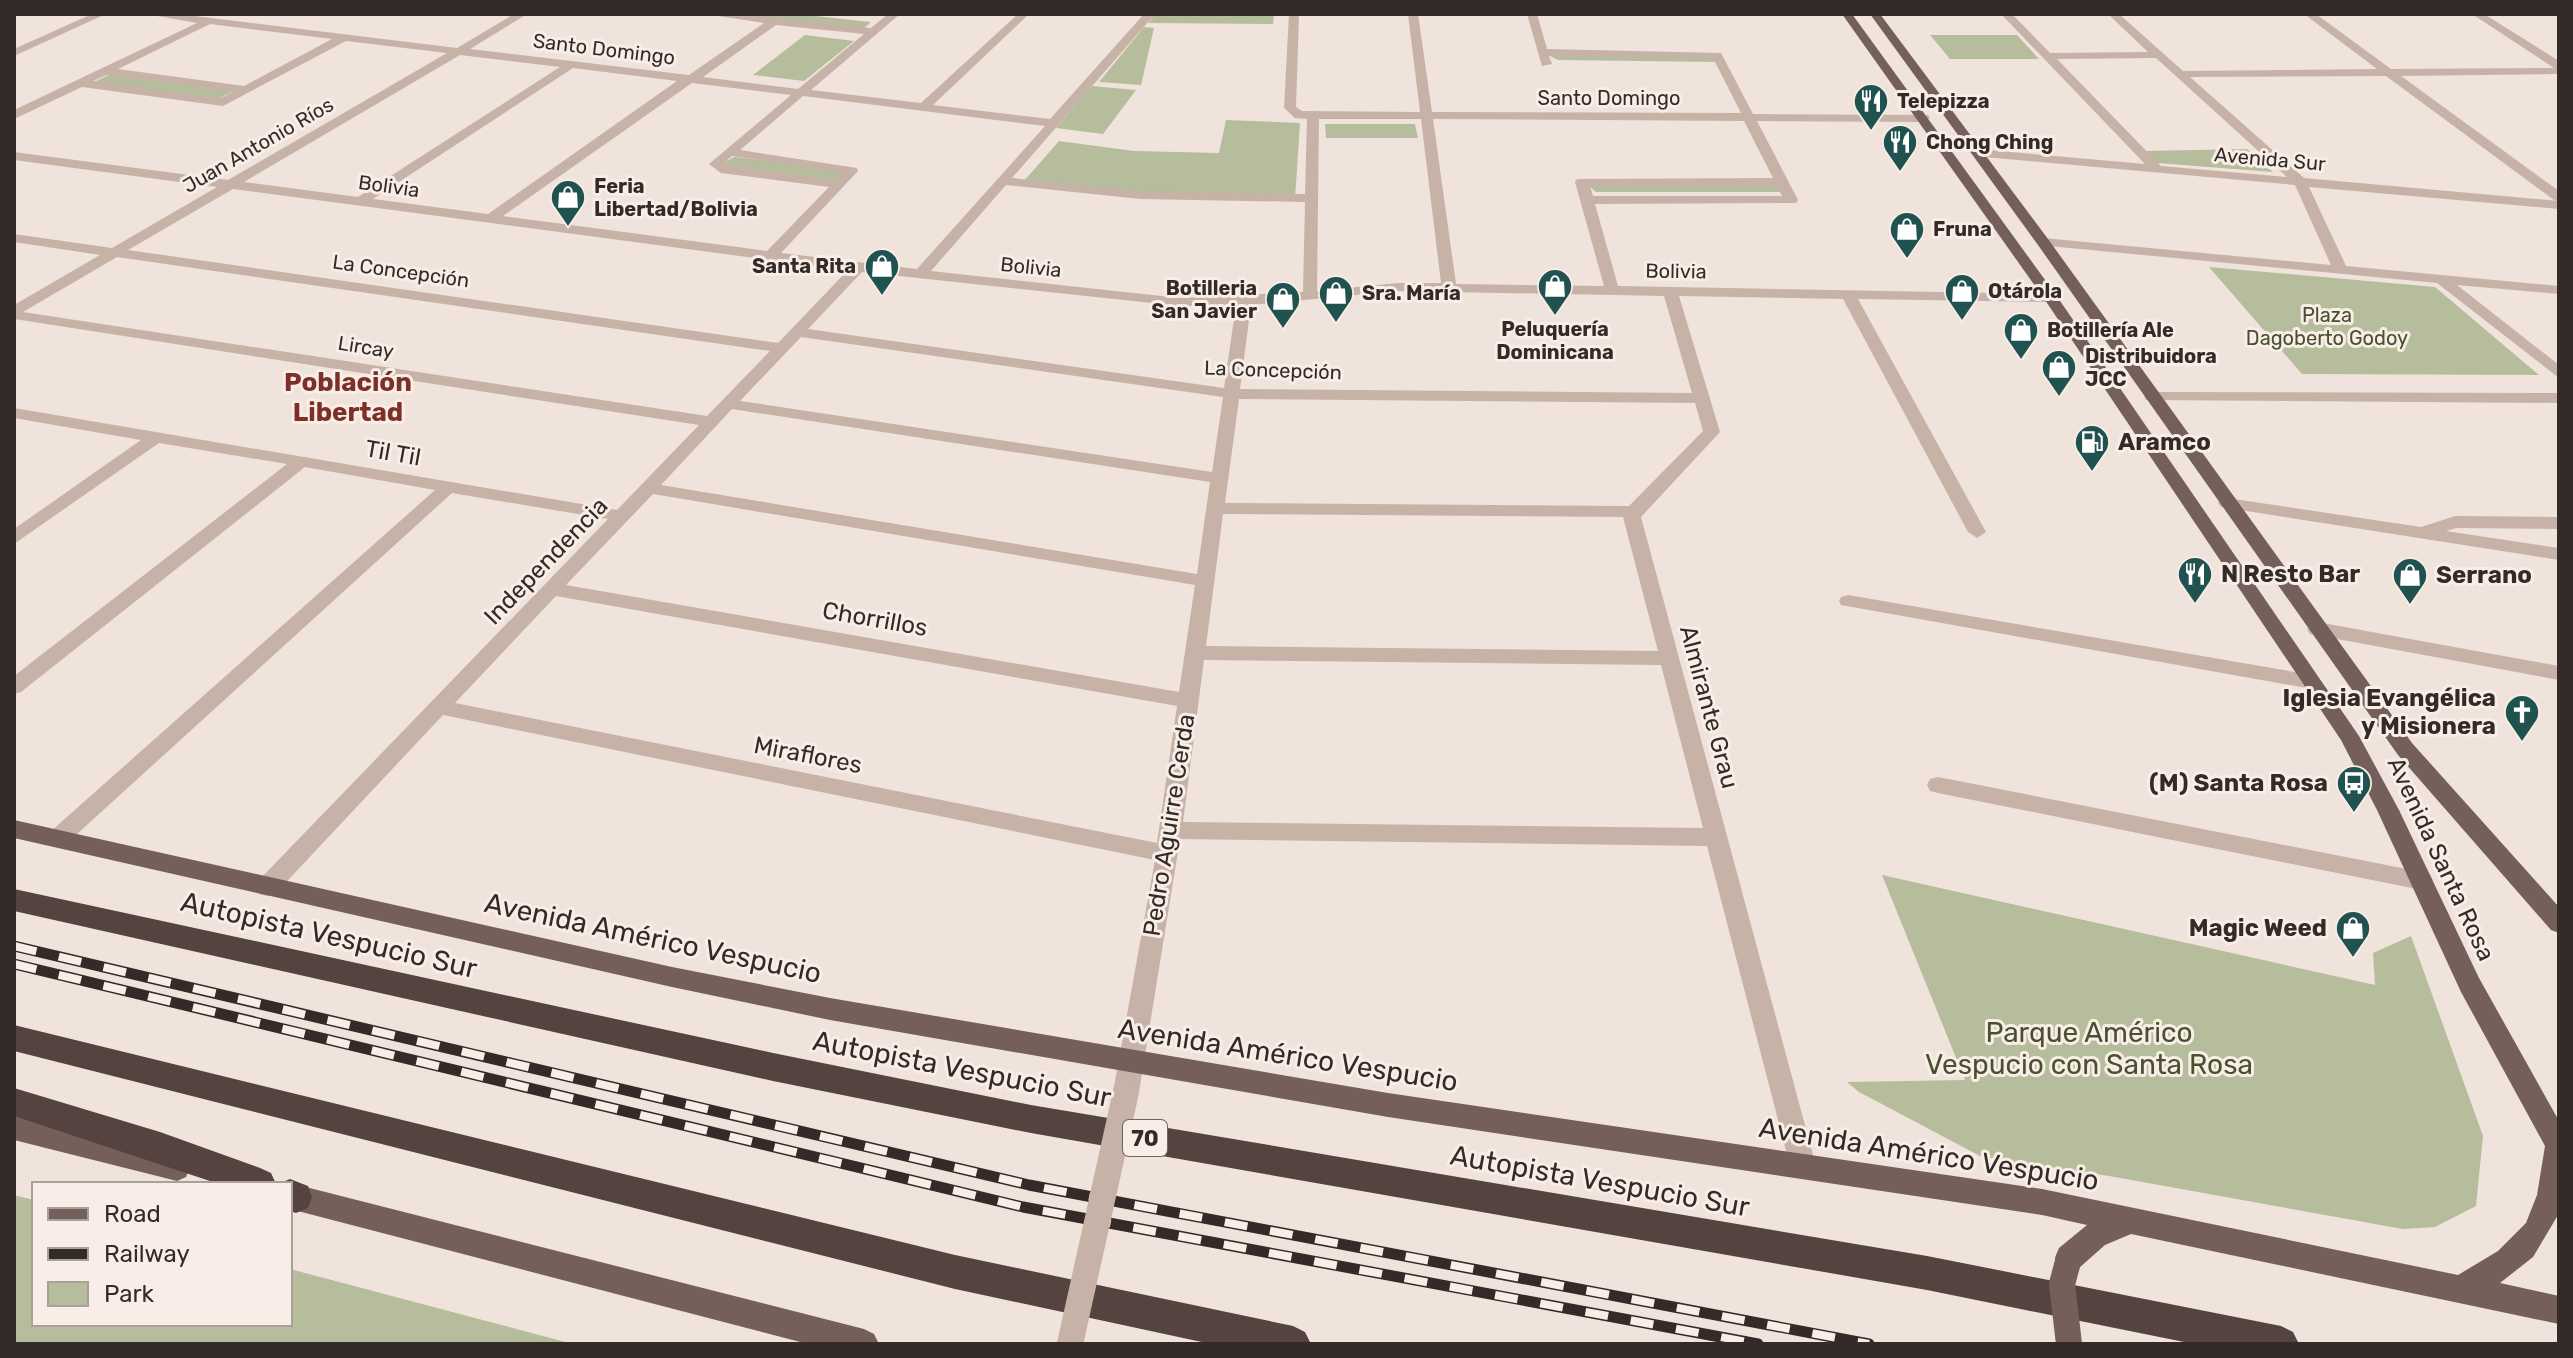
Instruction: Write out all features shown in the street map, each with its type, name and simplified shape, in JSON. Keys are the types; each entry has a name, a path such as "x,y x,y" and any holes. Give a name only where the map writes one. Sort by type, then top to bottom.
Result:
{"highway":[{"name":"Autopista Vespucio Sur","path":"14,900 728,1058 1031,1119 1898,1267 2281,1344"},
{"path":"14,1038 955,1272 1293,1344"},
{"path":"14,1102 160,1147 255,1182"}],"main road":[{"name":"Avenida Santa Rosa","path":"1847,14 2051,298 2364,762 2470,985 2558,1146"},
{"name":"Avenida Santa Rosa","path":"1875,14 2043,242 2405,749 2559,923"},
{"name":"Avenida Américo Vespucio","path":"14,829 686,980 1132,1062 1388,1105 2042,1202 2464,1287 2559,1310"},
{"path":"14,1128 234,1182"},
{"path":"2464,1287 2512,1261 2541,1223 2554,1191 2558,1146"},
{"path":"292,1196 864,1344"},
{"path":"2069,1344 2062,1284 2069,1258 2095,1235 2132,1220"}],"street":[{"path":"14,53 101,14"},
{"name":"Santo Domingo","path":"151,14 1053,123"},
{"path":"14,115 224,14"},
{"name":"Juan Antonio Ríos","path":"14,313 522,14"},
{"path":"710,14 873,32"},
{"path":"808,14 885,22"},
{"path":"840,185 715,167 728,152 895,14"},
{"path":"923,108 1024,14"},
{"path":"919,275 1150,14"},
{"name":"Santo Domingo","path":"1294,14 1290,108 1293,113 1313,116 1427,117 1924,118"},
{"path":"1413,14 1449,287"},
{"path":"1532,14 1546,66 1725,67"},
{"path":"2006,14 2157,169"},
{"path":"2113,14 2300,182 2341,270"},
{"path":"2309,14 2559,197"},
{"path":"2477,14 2559,68"},
{"path":"490,219 774,21"},
{"path":"79,83 223,102 345,37"},
{"path":"1542,52 1714,53 1725,67 1752,118 1791,200 1587,200"},
{"path":"2047,56 2159,55"},
{"path":"360,202 571,65"},
{"path":"2180,74 2559,68"},
{"path":"104,71 247,90"},
{"path":"1310,296 1313,116"},
{"path":"728,152 852,171 770,256"},
{"name":"Avenida Sur","path":"1977,153 2559,205"},
{"name":"Bolivia","path":"14,156 919,275 1149,300 1244,302 1375,288 1449,287 2051,298"},
{"path":"1003,181 1140,195 1312,198"},
{"path":"1612,290 1582,182 1782,182"},
{"name":"La Concepción","path":"14,238 782,348"},
{"path":"2043,242 2559,290"},
{"name":"Independencia","path":"267,887 859,267"},
{"path":"2442,280 2559,373"},
{"path":"1215,508 1633,512 1710,436 1712,427 1670,291"},
{"path":"1848,294 1977,532"},
{"name":"Pedro Aguirre Cerda","path":"1070,1344 1132,1062 1167,854 1244,302"},
{"name":"Lircay","path":"14,313 711,422"},
{"name":"La Concepción","path":"797,332 1232,394 1703,398"},
{"path":"2152,397 2559,398"},
{"path":"728,404 1220,478"},
{"name":"Til Til","path":"17,416 622,516"},
{"path":"14,538 156,437"},
{"path":"14,687 301,462"},
{"path":"58,838 448,487"},
{"path":"649,488 1205,581"},
{"path":"2227,503 2559,554"},
{"name":"Almirante Grau","path":"1633,512 1803,1166"},
{"path":"2423,534 2455,522 2559,523"},
{"name":"Chorrillos","path":"552,589 1188,701"},
{"path":"1848,601 2312,682"},
{"path":"2317,629 2559,673"},
{"path":"1195,653 1669,658"},
{"name":"Miraflores","path":"439,707 1167,854"},
{"path":"1938,785 2422,881"},
{"path":"1170,830 1716,837"}],"green space":[{"path":"729,14 796,14 871,22 863,29"},
{"path":"1155,14 1274,14 1273,24 1148,23"},
{"path":"1144,27 1154,28 1141,85 1099,82"},
{"path":"805,35 854,41 804,81 753,75"},
{"path":"1930,35 2017,35 2039,59 1950,59"},
{"path":"1714,54 1718,62 1558,60 1550,56"},
{"path":"109,75 234,91 220,98 92,83"},
{"path":"1092,86 1136,90 1103,134 1056,128"},
{"path":"1226,120 1300,123 1295,199 1141,196 1024,181 1059,141 1134,151 1219,153"},
{"path":"1325,124 1415,124 1418,138 1326,138"},
{"path":"2247,149 2273,172 2157,163 2144,151"},
{"path":"734,157 843,170 841,179 834,180 721,164"},
{"path":"1774,184 1785,192 1596,192 1589,186"},
{"name":"Plaza Dagoberto Godoy","path":"2209,267 2435,287 2539,375 2302,374"},
{"name":"Parque Américo Vespucio con Santa Rosa","path":"1882,875 2375,985 2373,953 2411,936 2483,1136 2476,1206 2435,1227 2403,1229 2109,1176 1982,1157 1859,1092 1847,1082 1965,1080"},
{"path":"14,1195 32,1200 32,1326 292,1326 292,1270 573,1344 14,1344"}],"railway":[{"path":"14,946 1029,1185 1869,1344"},
{"path":"14,964 1023,1207 1758,1344"}],"place":[{"name":"Telepizza","path":"1871,132"},
{"name":"Chong Ching","path":"1900,173"},
{"name":"Feria Libertad/Bolivia","path":"568,228"},
{"name":"Fruna","path":"1907,260"},
{"name":"Santa Rita","path":"882,297"},
{"name":"Peluquería Dominicana","path":"1555,317"},
{"name":"Otárola","path":"1962,322"},
{"name":"Sra. María","path":"1336,324"},
{"name":"Botilleria San Javier","path":"1283,330"},
{"name":"Botillería Ale","path":"2021,361"},
{"name":"Distribuidora JCC","path":"2059,398"},
{"name":"Aramco","path":"2092,473"},
{"name":"N Resto Bar","path":"2195,605"},
{"name":"Serrano","path":"2410,606"},
{"name":"Iglesia Evangélica y Misionera","path":"2522,743"},
{"name":"(M) Santa Rosa","path":"2354,814"},
{"name":"Magic Weed","path":"2353,959"}],"district":[{"name":"Población Libertad","path":"348,397"}]}
